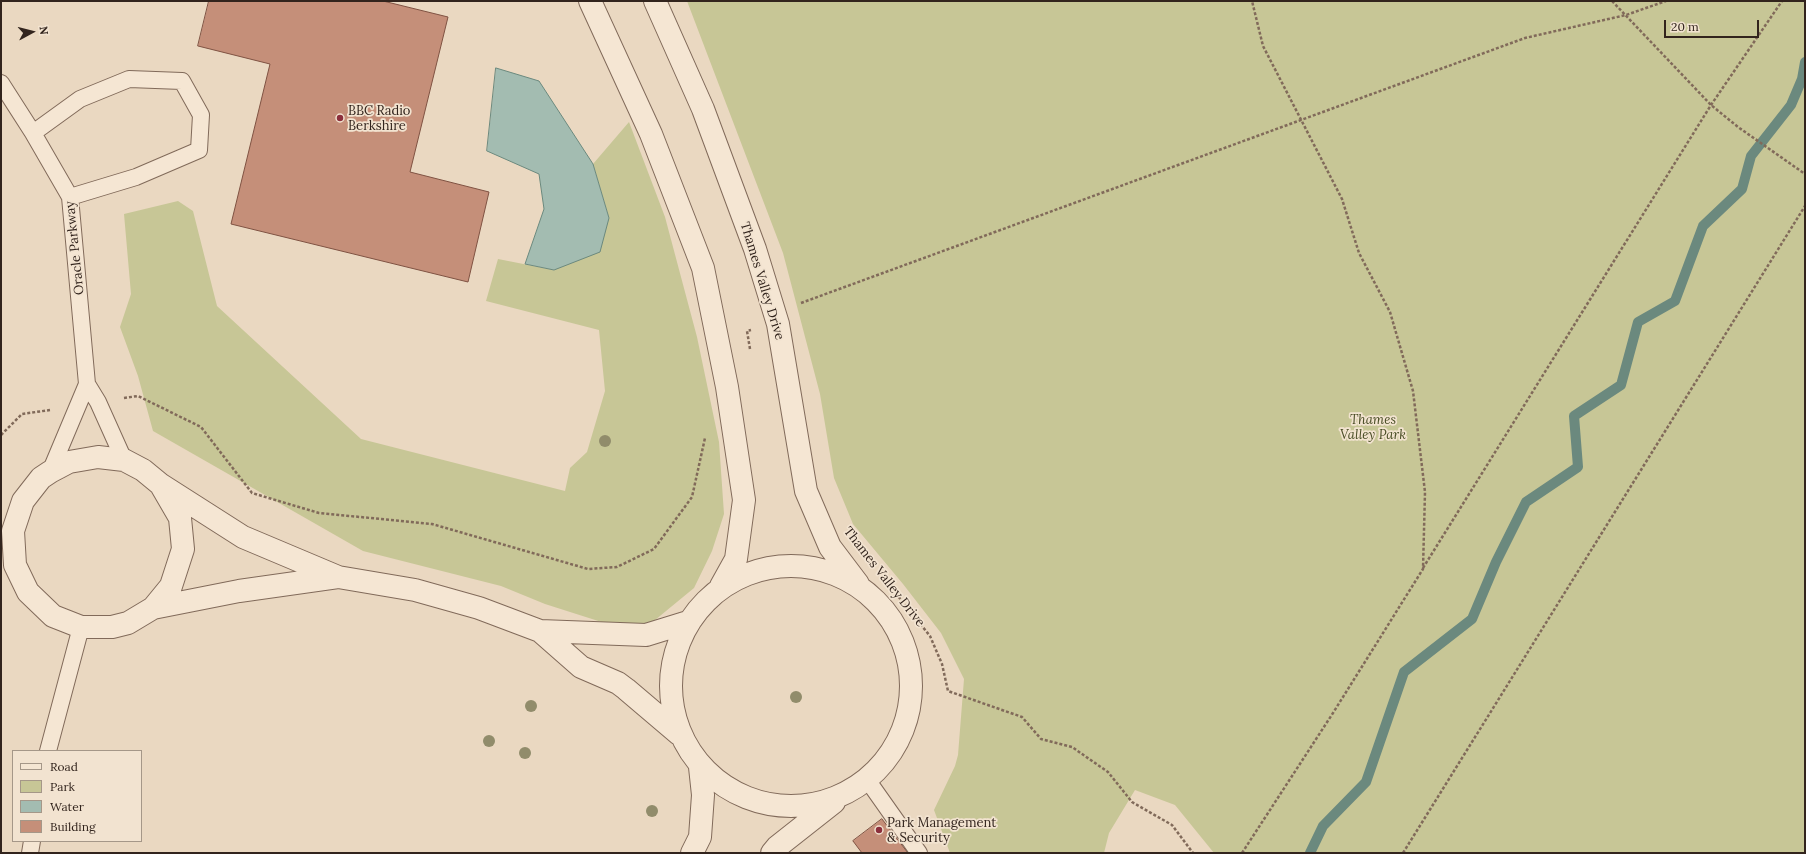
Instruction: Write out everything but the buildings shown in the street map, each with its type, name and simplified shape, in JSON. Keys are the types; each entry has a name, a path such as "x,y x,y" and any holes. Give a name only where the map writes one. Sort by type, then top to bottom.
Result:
{"street":[{"path":"590,1 651,134 703,268 727,387 744,500 736,559 721,586 688,622 671,665 669,693 679,734"},
{"name":"Thames Valley Drive","path":"655,1 703,109 757,256 778,324 806,491 830,547 859,585 894,621 908,653 912,699 901,738 883,766 840,798"},
{"path":"160,484 180,518 183,549 171,586 153,608 128,623 112,627 81,626 53,616 28,592 15,565 7,529 23,502 41,478 68,462 98,457 124,460 143,470 160,484 243,537 338,577 415,590 479,608 540,632 581,667 618,682 679,734 700,767 731,792 768,806 799,808 840,798"},
{"path":"721,586 756,570 815,567 859,585"},
{"path":"153,608 239,591 338,577"},
{"path":"540,632 646,635 688,622"},
{"path":"692,853 700,837 703,795 700,767"},
{"path":"772,853 777,847 840,798"}],"lane":[{"path":"33,133 80,99 129,80 182,81 201,115 199,150 136,177 70,197"},
{"name":"Oracle Parkway","path":"1,83 33,133 70,197 87,384 98,402 124,460"},
{"name":"Oracle Parkway","path":"50,472 87,384"},
{"path":"48,750 81,626"},
{"path":"866,778 919,853"},
{"path":"30,853 32,842"}],"path":[{"path":"1252,1 1263,46 1342,199 1358,253 1390,312 1413,391 1425,492 1423,569"},
{"path":"1612,1 1711,105 1738,127 1805,174"},
{"path":"812,298 1525,38 1626,15 1666,1"},
{"path":"1242,853 1333,713 1711,105 1782,1"},
{"path":"1403,853 1805,206"},
{"path":"138,396 201,427 252,493 319,513 432,524 588,569 617,567 654,548 692,497 705,434"},
{"path":"1,435 22,414"},
{"name":"Thames Valley Drive","path":"883,577 930,636 942,664 948,691 1022,717 1041,740 1072,747 1108,772 1132,802 1172,825 1193,853"}],"green space":[{"name":"Thames Valley Park","path":"687,1 1805,1 1805,853 1214,853 1175,805 1135,790 1109,833 1104,853 950,853 934,810 955,766 958,755 964,679 941,633 903,584 853,524 834,478 820,394 783,253"},
{"path":"629,122 665,217 697,337 719,442 724,514 712,551 694,588 649,625 614,626 545,604 501,586 363,551 153,431 138,376 120,327 131,294 124,214 178,201 193,211 217,306 361,439 565,491 570,468 587,452 605,391 599,330 486,301 498,259 554,270 609,218 593,164"}],"water":[{"path":"496,68 539,81 593,164 609,218 600,252 554,270 525,264 544,209 539,174 487,151"}],"waterway":[{"path":"1310,853 1323,826 1366,782 1404,672 1472,619 1496,562 1526,502 1578,467 1574,416 1621,385 1638,322 1675,301 1703,226 1742,189 1751,156 1791,105 1802,79 1805,62"}],"place":[{"name":"BBC Radio Berkshire","path":"340,118"},
{"name":"Park Management & Security","path":"879,830"}]}
